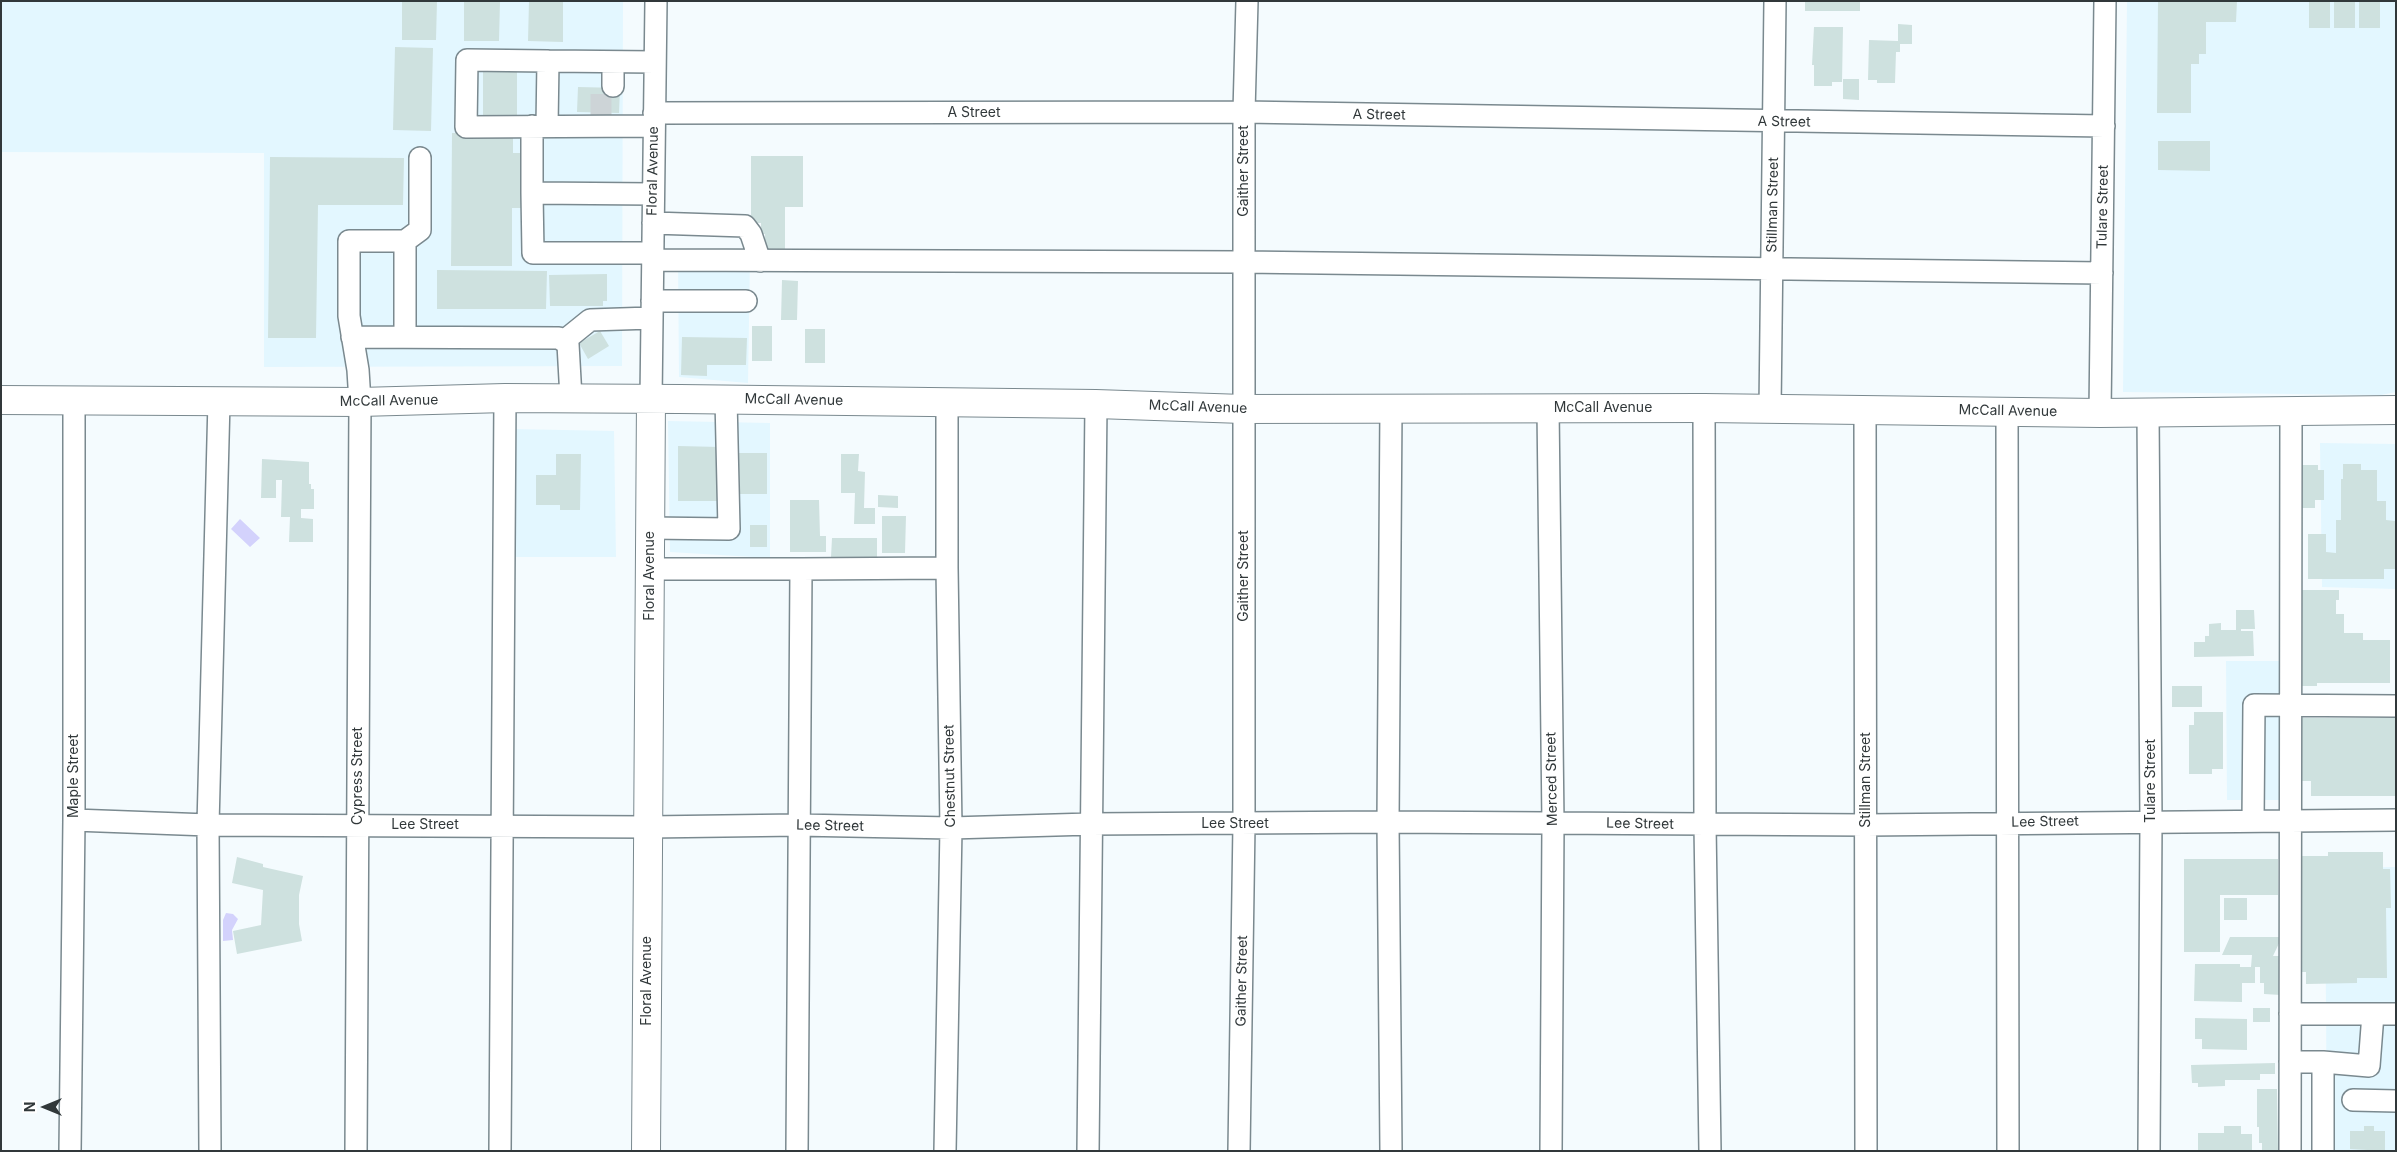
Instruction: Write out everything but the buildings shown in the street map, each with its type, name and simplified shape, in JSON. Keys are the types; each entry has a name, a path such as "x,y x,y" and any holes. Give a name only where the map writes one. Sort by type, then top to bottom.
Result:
{"main road":[{"name":"McCall Avenue","path":"1,400 360,402 571,398 1096,404 1243,409 1391,407 1704,408 2007,410 2100,413 2396,410"},
{"name":"Floral Avenue","path":"646,1151 650,399"}],"street":[{"name":"Floral Avenue","path":"650,399 656,1"},
{"name":"Gaither Street","path":"1239,1151 1244,824 1244,112 1247,1"},
{"name":"Stillman Street","path":"1770,409 1775,1"},
{"name":"Tulare Street","path":"2100,413 2105,1"},
{"name":"A Street","path":"548,62 467,60 466,127 540,126 607,120 1244,112 2104,126"},
{"path":"655,62 548,62 532,193 533,253 760,261 1244,262 2102,273"},
{"path":"607,62 607,86"},
{"path":"405,337 405,241 420,230 420,158"},
{"path":"532,193 653,194"},
{"path":"653,223 744,226 751,234 760,261"},
{"name":"Cypress Street","path":"356,1151 360,402 358,370 360,337 349,316 349,241 405,241"},
{"path":"564,341 590,320 651,309 746,301"},
{"path":"360,337 560,338 568,344 571,398"},
{"path":"500,1151 505,398"},
{"path":"650,528 729,529 726,399"},
{"name":"Maple Street","path":"70,1151 74,820 74,401"},
{"path":"210,1151 208,825 219,401"},
{"name":"Chestnut Street","path":"945,1151 951,828 946,568 946,402"},
{"path":"1088,1151 1090,824 1096,404"},
{"path":"1391,407 1388,822 1391,1151"},
{"name":"Merced Street","path":"1548,408 1553,823 1551,1151"},
{"path":"1704,408 1705,825 1710,1151"},
{"name":"Stillman Street","path":"1865,410 1866,1151"},
{"path":"2007,410 2008,1151"},
{"path":"2290,1151 2291,411"},
{"name":"Tulare Street","path":"2148,412 2151,821 2150,1151"},
{"path":"650,569 946,568"},
{"path":"798,1151 798,825 801,569"},
{"path":"2253,821 2254,705 2396,706"},
{"name":"Lee Street","path":"74,820 208,825 649,827 798,825 951,828 1090,824 1388,822 1866,825 2007,822 2396,820"},
{"path":"2290,1014 2396,1014"},
{"path":"2290,1062 2323,1062 2369,1066 2373,1014"},
{"path":"2323,1062 2323,1151"},
{"path":"2353,1100 2396,1101"}],"shaded area":[{"path":"1,1 623,1 622,366 264,367 264,153 1,152"},
{"path":"2127,1 2396,1 2396,392 2381,395 2123,392"},
{"path":"678,257 750,257 748,383 679,377"},
{"path":"668,421 770,423 770,558 670,552"},
{"path":"512,429 614,431 616,557 511,557"},
{"path":"2320,443 2396,444 2396,589 2322,587"},
{"path":"2226,661 2282,661 2284,800 2227,800"},
{"path":"2396,867 2396,1151 2327,1151 2325,868"}],"water":[{"path":"240,519 260,538 250,547 231,529"},
{"path":"226,913 233,914 238,919 232,930 233,940 223,941 223,920"}],"tunnel":[{"path":"601,86 601,115"}]}
